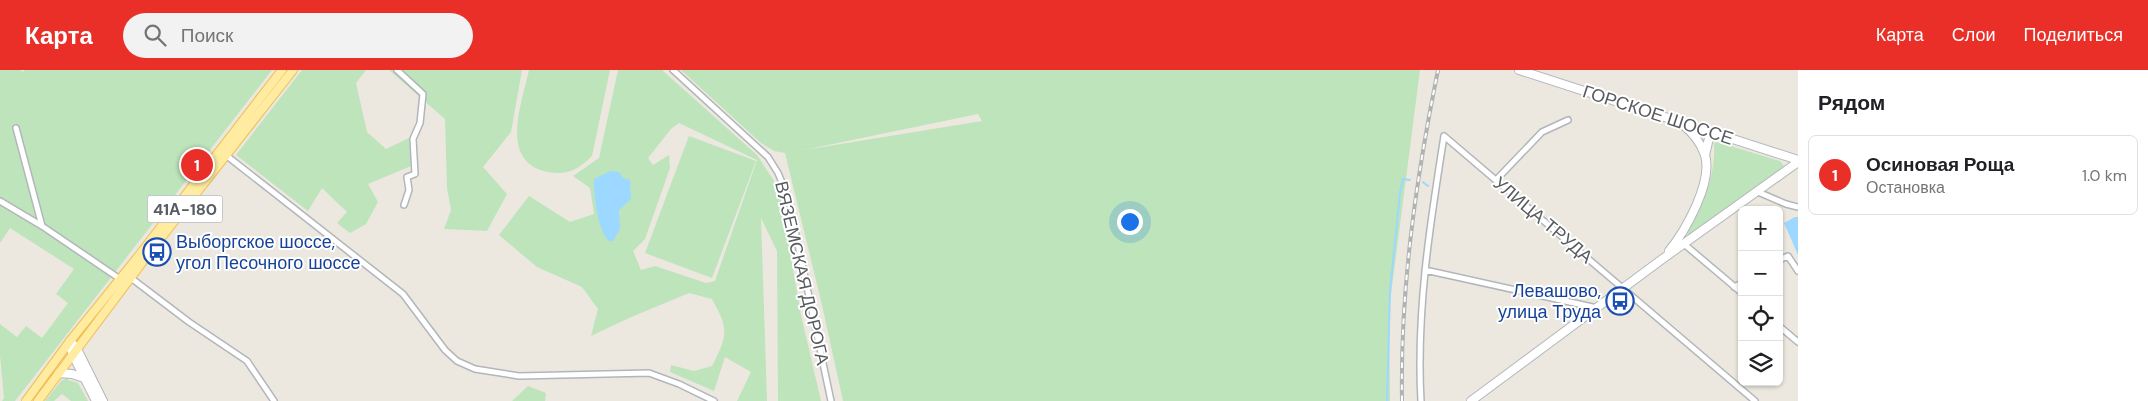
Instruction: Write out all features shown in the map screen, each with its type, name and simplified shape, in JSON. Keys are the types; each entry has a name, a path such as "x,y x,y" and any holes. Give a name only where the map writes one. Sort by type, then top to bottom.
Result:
{"main road":[{"name":"41А-180","path":"26,401 70,341 282,70"},
{"name":"41А-180","path":"38,401 153,248 293,70"}],"street":[{"path":"397,70 424,94 420,123 413,139 415,174 407,177 409,190 404,206"},
{"name":"ВЯЗЕМСКАЯ ДОРОГА","path":"673,70 762,150 778,173 788,197 831,401"},
{"name":"ГОРСКОЕ ШОССЕ","path":"1519,70 1798,161"},
{"path":"1496,180 1542,132 1568,120"},
{"path":"1678,121 1692,132 1705,155"},
{"path":"16,128 42,226"},
{"name":"УЛИЦА ТРУДА","path":"1425,270 1444,136 1755,401"},
{"path":"1661,260 1679,238 1695,205 1706,172 1705,155 1708,138 1722,136"},
{"path":"227,156 397,288 445,350 457,361 475,369 519,376 650,372 714,401"},
{"path":"1471,401 1798,161"},
{"path":"1758,192 1798,207"},
{"path":"0,201 42,226 120,279"},
{"path":"1684,244 1738,290"},
{"path":"1783,258 1788,256 1798,271"},
{"path":"1421,401 1421,320 1425,270 1597,308"},
{"path":"131,278 189,322 247,361 274,401"},
{"path":"1734,287 1738,285"},
{"path":"1783,329 1798,342"},
{"path":"70,341 103,401"},
{"path":"75,352 84,378 96,401"},
{"path":"59,373 72,374 84,378"}],"green space":[{"path":"0,70 20,70 23,72 24,70 272,70 15,401 2,401 4,398 0,355 0,324 17,337 26,326 42,338 68,303 56,294 74,269 10,228 0,243"},
{"path":"302,70 366,70 356,83 367,132 386,149 409,138 411,166 368,184 378,202 366,224 350,233 337,223 347,212 322,188 308,211 236,155"},
{"path":"389,70 522,70 511,132 483,167 507,194 487,231 444,229 451,210 447,188 445,119"},
{"path":"529,70 610,70 592,156 582,165 572,170 561,173 548,172 533,166 523,156 518,144 517,130"},
{"path":"618,70 662,70 757,155 774,181 781,200 801,315 821,401 778,401 777,251 761,218 767,401 737,401 751,372 725,357 714,391 670,372 671,365 694,371 712,366 724,339 724,325 712,299 689,293 591,336 598,309 582,287 537,267 499,235 529,196 570,222 594,214 590,188 573,176 599,158","holes":["679,123 757,160 715,281 706,283 655,266 641,270 633,251 645,239 670,168 669,155 653,165 648,158 671,129"]},
{"path":"681,70 1420,70 1389,310 1390,401 843,401 785,153 774,151 761,143","holes":["978,114 982,121 804,150"]},
{"path":"689,136 756,161 712,278 645,253"},
{"path":"1717,142 1780,161 1784,166 1689,236 1687,234 1707,190 1713,167 1714,143"},
{"path":"68,377 68,380 78,383 88,401 71,401 62,394 54,401 45,401 61,381"},
{"path":"528,386 546,393 545,401 512,401"}],"water":[{"path":"611,171 619,172 623,178 630,180 631,199 619,210 620,229 613,241 609,241 599,221 595,202 594,179"},
{"path":"1798,217 1798,255 1784,223"}],"waterway":[{"path":"1387,401 1390,291 1400,193 1403,179 1410,180"},
{"path":"1423,182 1428,186"}],"railway":[{"path":"1402,401 1404,317 1411,234 1416,193 1438,70"}],"place":[{"name":"Осиновая Роща","path":"197,165"},
{"name":"Выборгское шоссе, угол Песочного шоссе","path":"157,252"},
{"name":"Левашово, улица Труда","path":"1620,301"}]}
